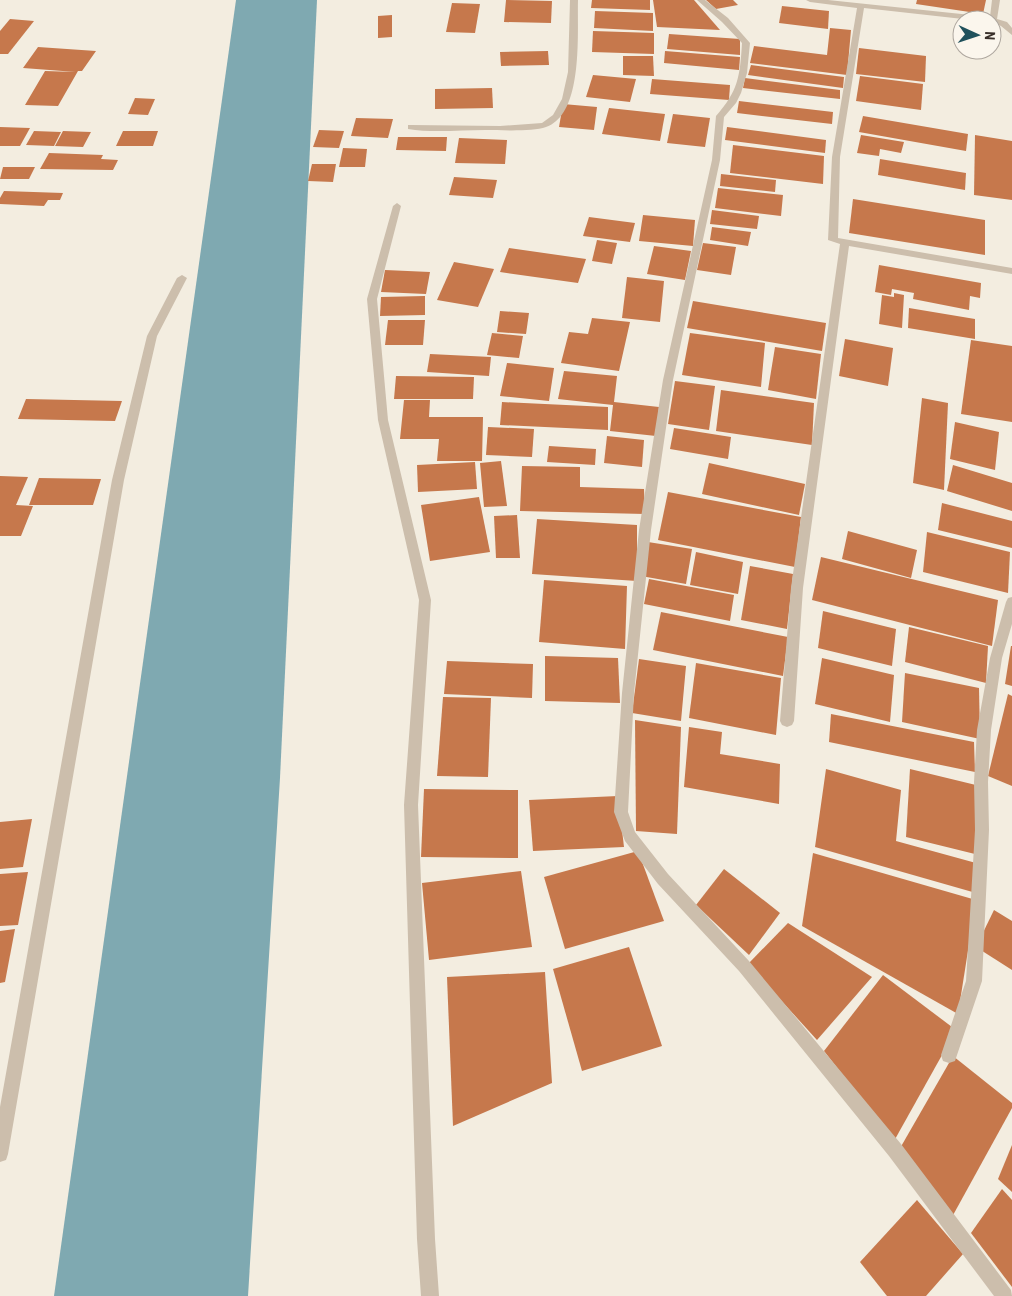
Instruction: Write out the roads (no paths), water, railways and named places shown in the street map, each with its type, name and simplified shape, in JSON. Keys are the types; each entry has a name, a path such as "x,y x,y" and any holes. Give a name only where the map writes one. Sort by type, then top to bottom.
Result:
{"street":[{"path":"411,127 500,128 544,125 556,116 566,99 572,72 574,0"},
{"path":"701,0 725,20 746,43 745,60 739,87 728,110 720,116 716,160 668,380 643,549 628,693 622,812 630,836 663,879 744,966 895,1150 1005,1296"},
{"path":"810,0 952,16"},
{"path":"861,6 836,157 833,240 1012,271"},
{"path":"1002,23 1012,33"},
{"path":"397,206 372,299 383,420 425,600 410,806 426,1239 430,1296"},
{"path":"787,721 797,588 845,242"},
{"path":"0,1154 5,1097 118,480 152,336 182,278"},
{"path":"949,1055 974,981 982,830 980,782 984,730 996,658 1012,602"}],"water":[{"path":"236,0 317,0 280,778 248,1296 54,1296"}]}
